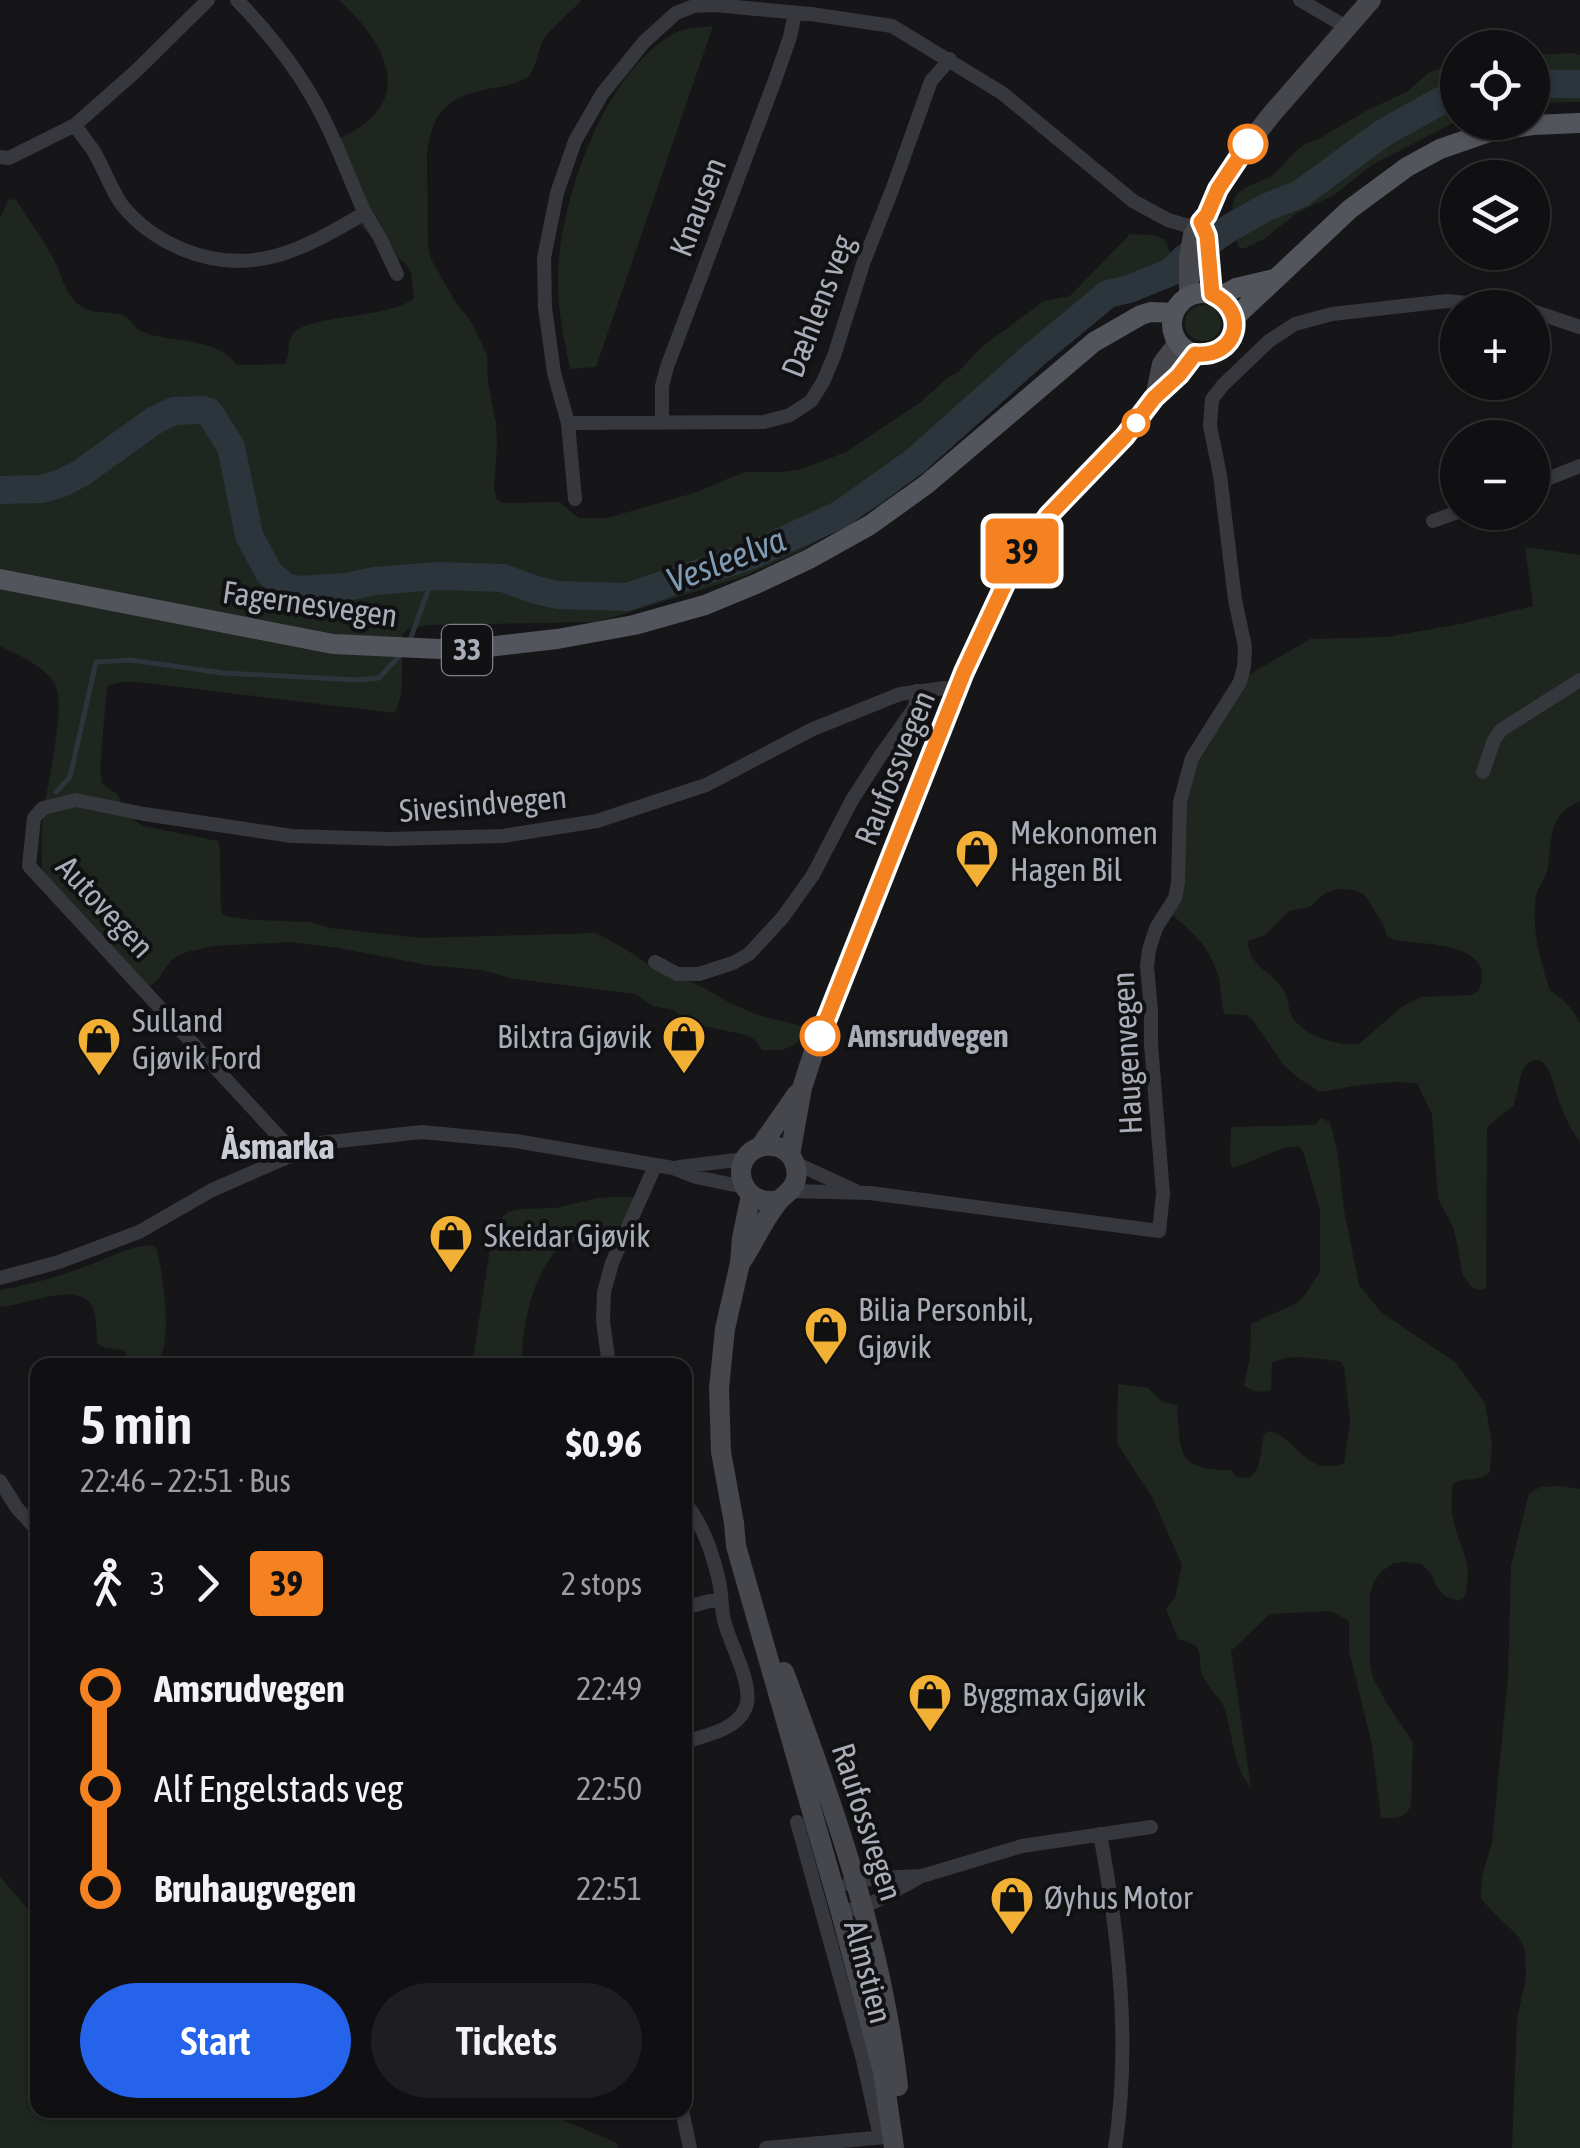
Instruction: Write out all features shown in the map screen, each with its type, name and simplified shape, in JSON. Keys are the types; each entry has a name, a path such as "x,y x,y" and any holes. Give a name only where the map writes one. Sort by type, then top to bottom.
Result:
{"main road":[{"path":"1180,336 1180,304 1189,296 1189,258 1194,235 1235,161 1372,0"},
{"name":"33","path":"1180,336 1210,355 1224,348 1234,332 1234,318 1265,292 1274,279 1372,191 1426,156 1492,131 1554,124 1580,126"},
{"path":"1201,222 1207,236 1216,296 1234,318"},
{"name":"33","path":"1189,296 1216,296 1274,279"},
{"name":"Fagernesvegen","path":"0,579 332,644 461,650 634,625 756,584 870,524 927,484 1094,342 1132,318 1151,312 1180,336"},
{"name":"Raufossvegen","path":"740,1263 796,1178 792,1159 802,1088 992,608 1018,556 1048,516 1179,375 1180,336"},
{"name":"Raufossvegen","path":"802,1088 740,1173 747,1191 740,1263 725,1329 718,1388 722,1452 736,1546 844,1885 841,1913 883,2072 894,2141"},
{"path":"752,1153 776,1146 792,1159"},
{"path":"747,1191 765,1202 784,1196"},
{"name":"Raufossvegen","path":"844,1885 863,1906 884,1986 897,2080 894,2141"}],"street":[{"path":"0,158 9,158 74,125 208,0"},
{"path":"237,0 264,28 302,81 397,274"},
{"path":"1300,0 1348,28"},
{"path":"575,499 568,424 554,373 545,307 544,258 557,193 575,141 602,94 644,42 694,3 892,26 1002,92 1133,201 1168,220 1188,226 1201,222"},
{"name":"Knausen","path":"662,422 662,386 667,367 780,66 795,13"},
{"name":"Dæhlens veg","path":"568,424 764,422 790,416 812,402 834,356 864,261 931,81 950,59"},
{"path":"74,125 121,203 144,228 200,256 233,262 257,261 296,250 365,213"},
{"name":"Haugenvegen","path":"860,1193 1159,1232 1164,1194 1151,1044 1149,950 1178,883 1180,802 1192,758 1240,682 1244,666 1220,475 1210,426 1212,399 1269,341 1295,324 1332,314 1440,302"},
{"path":"1550,317 1580,327"},
{"path":"1550,478 1580,466"},
{"path":"1433,521 1440,518"},
{"path":"1484,772 1494,740 1506,725 1580,680"},
{"name":"Sivesindvegen","path":"34,818 43,808 76,800 292,836 503,836 597,821 706,785 813,730 900,694 945,688 958,691"},
{"path":"655,962 677,974 699,974 749,954 813,875 852,800 915,707 917,692"},
{"name":"Autovegen","path":"34,818 29,866 295,1154"},
{"path":"0,1278 59,1262 139,1232 212,1190 320,1143 422,1132 516,1141 673,1168 747,1191"},
{"path":"673,1168 752,1153"},
{"path":"792,1159 860,1193"},
{"path":"608,1358 604,1292 612,1263 656,1166"},
{"path":"784,1196 860,1193"},
{"path":"2,1487 30,1522"},
{"path":"692,1514 720,1582 724,1622 746,1684 747,1704 730,1726 692,1740"},
{"path":"692,1606 721,1601"},
{"name":"Almstien","path":"798,1822 863,2060 894,2141"},
{"path":"844,1885 874,1878 922,1876 1022,1846 1151,1827"},
{"path":"1100,1834 1122,2007 1116,2148"},
{"path":"841,1913 901,1889 922,1876"},
{"path":"684,2118 690,2148"},
{"path":"766,2148 894,2141"}],"shaded area":[{"path":"339,0 582,0 544,39 529,76 458,98 448,105 434,123 427,153 431,259 472,323 487,355 496,423 494,487 497,500 503,503 559,502 579,518 607,518 694,493 747,472 802,469 846,452 921,402 983,346 1044,301 1070,296 1130,234 1164,239 1169,248 1168,264 1129,277 1000,370 943,420 933,446 932,465 889,501 799,552 742,577 598,622 429,625 408,629 403,634 402,686 394,713 142,683 107,686 102,783 118,795 126,814 143,826 218,841 221,911 225,916 310,922 330,928 419,938 596,933 669,978 689,981 758,1015 805,1027 789,1048 762,1050 754,1039 688,1023 673,1010 653,1006 635,994 290,942 214,946 187,952 174,958 147,988 42,882 42,827 58,699 56,687 46,673 0,646 0,217 9,199 16,200 50,252 68,292 80,305 123,315 136,328 155,336 217,349 237,365 285,364 291,337 302,328 387,310 414,298 411,272 361,226 342,174 340,138 364,124 380,108 387,90 387,72 371,35"},
{"path":"713,26 596,367 570,369 561,323 558,276 567,211 591,140 627,76 650,51 679,31"},
{"path":"1550,54 1580,55 1580,102 1550,103"},
{"path":"1440,68 1440,130 1372,165 1334,195 1297,213 1264,239 1239,248 1232,211 1241,191 1274,174 1304,145 1408,91 1428,73"},
{"path":"1203,305 1216,310 1221,323 1216,336 1203,341 1190,336 1185,323 1190,310"},
{"path":"1525,547 1580,555 1580,801 1557,820 1547,871 1536,896 1535,919 1550,990 1567,1004 1580,1023 1580,1142 1564,1114 1547,1068 1540,1060 1530,1061 1522,1071 1514,1105 1487,1127 1486,1288 1479,1290 1463,1276 1454,1229 1438,1198 1432,1114 1417,1083 1381,1083 1320,1092 1283,1064 1252,1019 1225,1014 1218,975 1209,955 1193,933 1170,913 1177,799 1235,683 1310,639 1387,637 1533,606","holes":["1338,889 1366,896 1387,936 1393,940 1447,947 1472,957 1480,965 1479,989 1472,995 1421,997 1403,1006 1360,1043 1334,1042 1300,1026 1280,984 1252,957 1248,941 1265,935 1289,911 1310,907 1325,893"]},
{"path":"1321,1118 1329,1122 1338,1155 1359,1285 1381,1312 1456,1363 1485,1403 1492,1444 1490,1472 1453,1484 1452,1514 1468,1574 1464,1598 1458,1601 1445,1596 1421,1564 1407,1562 1394,1563 1382,1571 1370,1595 1373,1678 1413,1742 1411,1805 1406,1813 1395,1818 1381,1818 1372,1745 1349,1651 1349,1621 1331,1611 1270,1614 1231,1651 1251,1788 1237,1761 1224,1708 1202,1673 1198,1650 1178,1639 1166,1609 1175,1598 1182,1565 1153,1499 1117,1443 1118,1384 1148,1388 1163,1402 1177,1405 1181,1447 1185,1456 1200,1467 1232,1470 1236,1477 1250,1478 1258,1468 1264,1434 1269,1431 1311,1462 1331,1466 1344,1463 1350,1422 1340,1361 1296,1357 1280,1360 1272,1363 1271,1390 1257,1392 1244,1386 1251,1324 1295,1304 1320,1272 1320,1210 1303,1151 1298,1146 1233,1168 1231,1127 1315,1125"},
{"path":"645,1197 627,1248 592,1241 561,1245 536,1285 524,1333 522,1358 473,1358 491,1242 503,1216 522,1209 556,1208 597,1198"},
{"path":"142,1246 157,1249 162,1276 166,1326 160,1358 129,1358 123,1350 97,1343 94,1311 79,1296 53,1296 0,1307 0,1290 53,1277"},
{"path":"1541,1487 1580,1489 1580,2148 1512,2148 1517,2019 1526,1978 1525,1950 1519,1937 1481,1898 1482,1876 1492,1843 1508,1677 1511,1566 1529,1493"},
{"path":"0,1877 30,1911 30,2118 559,2118 617,2143 618,2148 0,2148"}],"waterway":[{"name":"Vesleelva","path":"1550,84 1580,84"},
{"name":"Vesleelva","path":"0,490 42,489 62,483 155,420 174,411 203,410 209,412 231,447 249,535 269,573 285,587 347,587 439,576 503,578 557,595 627,597 752,555 841,514 914,462 1108,294 1171,272 1231,227 1300,194 1383,133 1440,101"},
{"path":"410,640 433,577"},
{"path":"56,792 70,777 96,662 131,660 223,673 358,680 379,678 402,653"}],"bus line":[{"name":"39","path":"820,1036 964,672 1018,556 1048,516 1125,436 1195,354 1210,355 1230,342 1234,318 1219,297 1212,294 1207,236 1201,222 1248,144"}],"place":[{"name":"Mekonomen Hagen Bil","path":"977,889"},
{"name":"Amsrudvegen","path":"820,1036"},
{"name":"Bilxtra Gjøvik","path":"684,1075"},
{"name":"Sulland Gjøvik Ford","path":"99,1077"},
{"name":"Skeidar Gjøvik","path":"451,1274"},
{"name":"Bilia Personbil, Gjøvik","path":"826,1366"},
{"name":"Byggmax Gjøvik","path":"930,1733"},
{"name":"Øyhus Motor","path":"1012,1936"}],"district":[{"name":"Åsmarka","path":"278,1147"}]}
